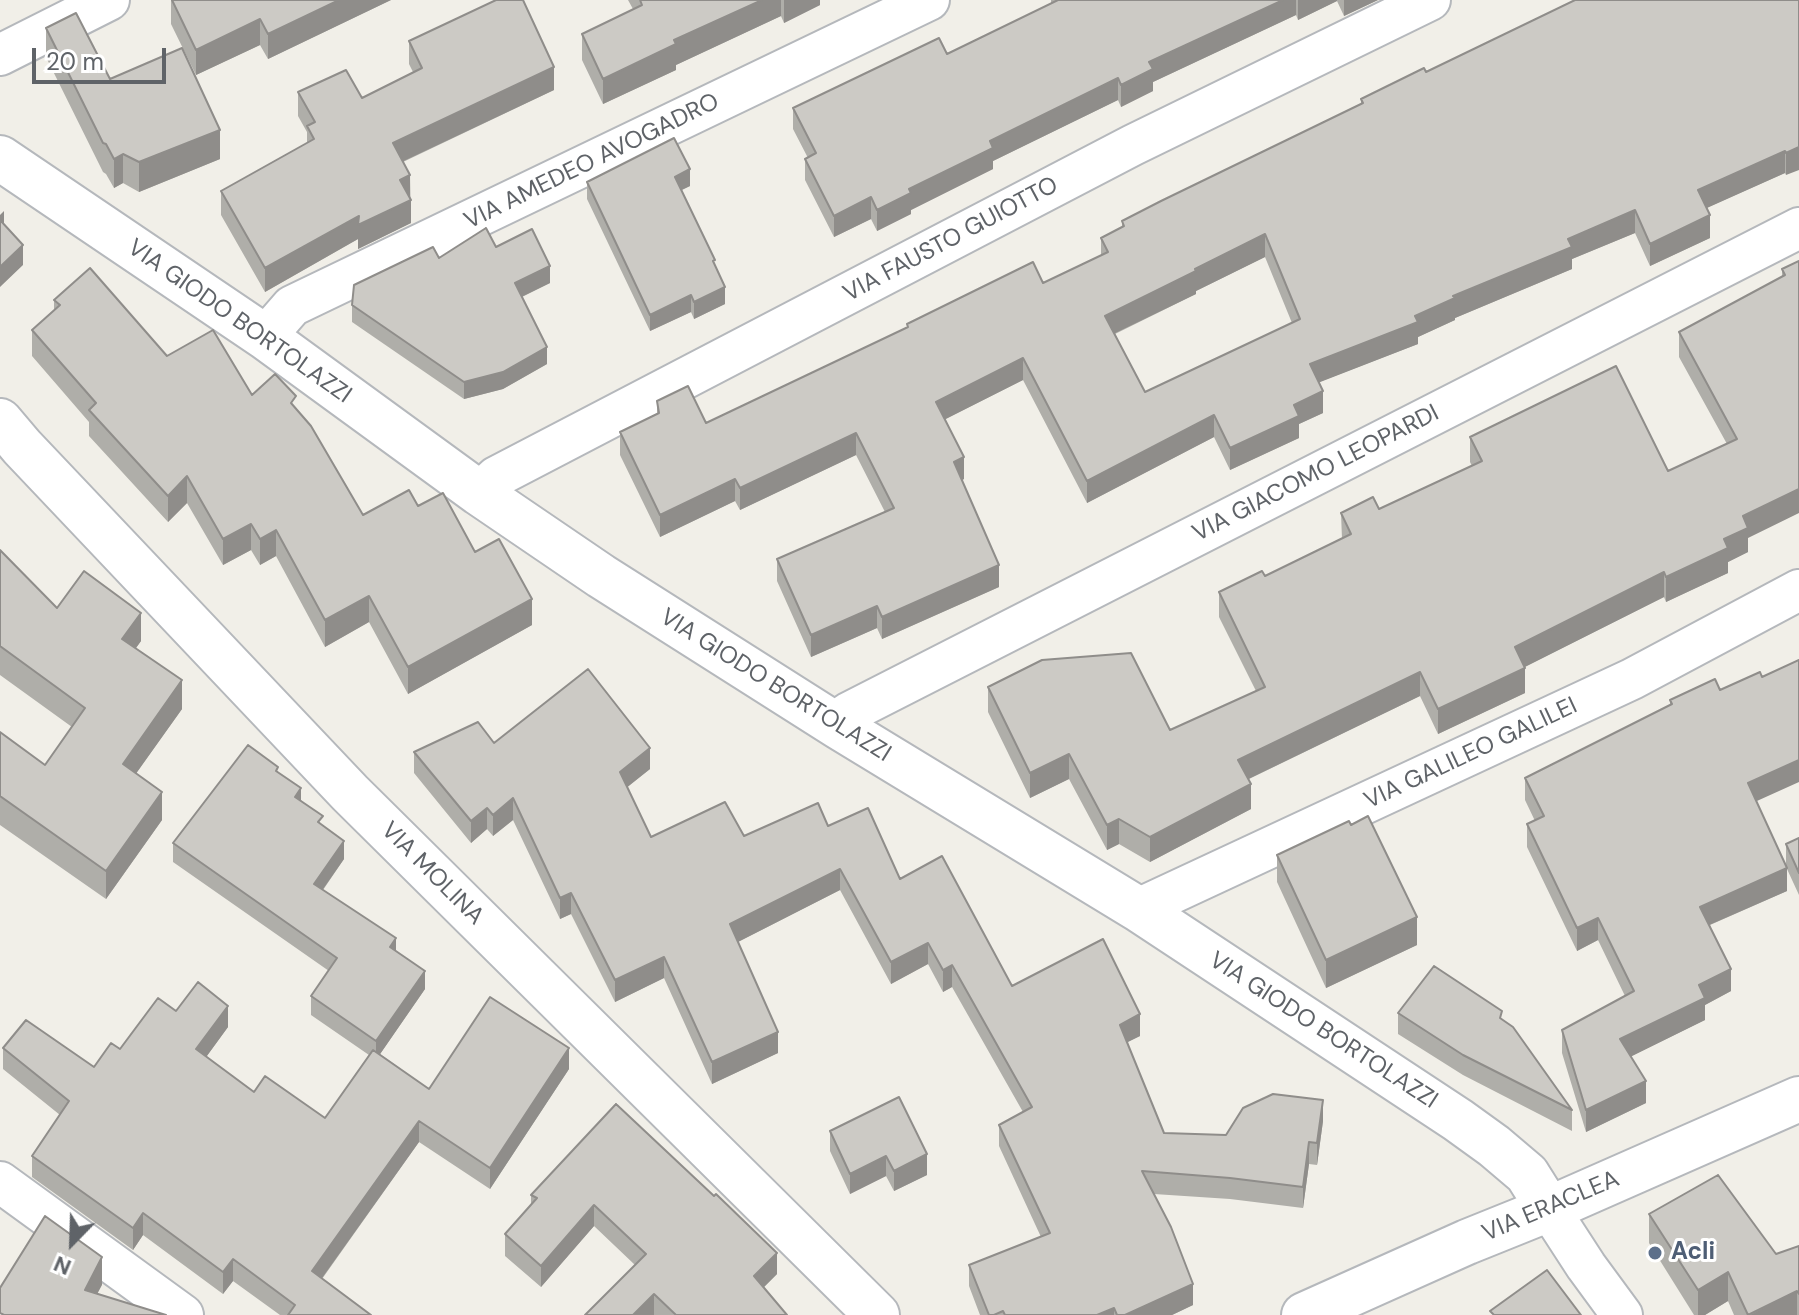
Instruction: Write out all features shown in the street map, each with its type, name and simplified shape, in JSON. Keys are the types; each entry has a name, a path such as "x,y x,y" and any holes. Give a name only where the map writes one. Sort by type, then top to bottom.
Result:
{"street":[{"path":"0,55 109,0"},
{"name":"VIA AMEDEO AVOGADRO","path":"265,337 292,306 929,0"},
{"name":"VIA FAUSTO GUIOTTO","path":"479,493 496,477 1105,159 1430,0"},
{"name":"VIA GIODO BORTOLAZZI","path":"0,158 265,337 479,493 601,576 839,727 1138,909 1444,1111 1527,1174 1549,1209"},
{"name":"VIA GIACOMO LEOPARDI","path":"839,727 848,713 1799,228"},
{"name":"VIA MOLINA","path":"0,421 350,793 877,1315"},
{"name":"VIA GALILEO GALILEI","path":"1138,909 1632,679 1799,590"},
{"name":"VIA ERACLEA","path":"1304,1315 1799,1099"},
{"path":"0,1182 183,1315"},
{"path":"1549,1209 1622,1315"}],"building":[{"path":"172,0 339,0 268,34 260,19 196,50"},
{"path":"496,0 523,0 554,67 393,143 410,175 400,180 411,200 358,225 359,216 265,268 221,191 314,139 307,126 315,122 298,92 346,70 362,98 422,68 409,41"},
{"path":"640,0 762,0 674,40 676,44 603,79 582,34 642,5"},
{"path":"1058,0 1283,0 1149,62 1153,69 1121,85 1118,78 990,141 993,148 909,189 911,193 877,210 871,197 834,216 805,159 816,153 793,108 939,38 947,54"},
{"path":"1575,0 1799,0 1799,147 1698,190 1710,215 1650,244 1635,210 1568,239 1572,247 1453,296 1455,298 1415,316 1418,322 1310,364 1323,391 1294,405 1299,416 1230,448 1214,415 1087,481 1023,358 936,402 964,457 954,462 999,565 882,617 877,606 811,635 777,559 894,508 856,433 740,488 735,479 660,515 620,432 659,413 657,401 688,386 706,423 908,327 907,324 1033,262 1043,283 1108,252 1101,238 1124,226 1122,221 1363,103 1361,99 1424,68 1426,72","holes":["1265,234 1300,319 1145,392 1105,316"]},
{"path":"76,13 110,79 182,48 220,130 139,162 123,154 114,159 46,28"},
{"path":"674,138 690,169 675,177 725,287 694,302 691,295 650,315 587,182"},
{"path":"0,220 23,245 0,267"},
{"path":"486,228 496,247 532,229 550,266 515,283 547,347 503,372 464,382 352,305 354,285 433,247 439,258"},
{"path":"1799,261 1799,489 1743,516 1748,528 1724,539 1728,548 1666,577 1664,572 1515,647 1525,668 1438,709 1420,672 1238,760 1251,784 1150,837 1119,819 1107,825 1069,754 1030,773 988,687 1042,660 1131,653 1170,730 1265,687 1219,592 1262,571 1265,576 1351,534 1341,513 1373,497 1379,509 1482,461 1470,437 1616,366 1668,471 1737,439 1679,332 1785,275 1782,269"},
{"path":"90,268 167,356 213,330 252,395 275,374 296,396 291,403 311,426 363,515 409,490 418,506 443,493 475,552 499,539 532,599 408,667 369,596 325,620 276,530 260,539 251,524 223,539 187,476 168,496 89,410 96,403 32,330 60,305 54,300"},
{"path":"0,550 57,608 84,571 141,613 122,639 182,680 123,764 162,792 106,871 0,796 0,732 45,765 85,708 0,646"},
{"path":"1799,660 1799,760 1748,783 1787,868 1700,907 1731,969 1699,985 1705,998 1620,1039 1646,1081 1586,1110 1562,1030 1634,991 1598,918 1577,928 1527,824 1544,816 1525,778 1715,679 1720,690 1760,672 1762,677"},
{"path":"588,669 650,748 620,772 651,837 725,802 744,836 818,803 828,826 868,808 900,879 942,856 1012,986 1103,939 1140,1014 1120,1025 1164,1133 1226,1135 1243,1108 1273,1094 1323,1100 1317,1143 1309,1142 1303,1187 1142,1171 1171,1227 1193,1284 1125,1315 1117,1315 1114,1308 1097,1315 1005,1315 1003,1311 989,1315 969,1265 1050,1233 999,1125 1032,1107 952,965 943,970 928,943 891,962 840,869 730,924 778,1032 712,1062 664,957 615,980 571,893 560,898 513,798 493,815 487,808 471,821 414,752 478,722 494,743"},
{"path":"248,745 278,767 276,771 301,788 295,797 323,816 318,822 344,841 314,884 396,938 390,947 425,971 376,1041 311,996 337,958 173,843"},
{"path":"1368,816 1417,917 1326,960 1277,855 1349,821 1351,825"},
{"path":"1799,838 1799,873 1786,844"},
{"path":"1434,966 1502,1011 1500,1018 1513,1027 1572,1110 1463,1055 1398,1013"},
{"path":"198,982 228,1006 196,1049 254,1092 265,1076 325,1118 373,1050 429,1089 490,997 569,1048 490,1168 419,1121 312,1271 371,1315 288,1315 295,1305 233,1259 223,1272 143,1213 133,1228 32,1156 69,1101 3,1048 26,1020 94,1067 111,1043 120,1049 158,998 176,1011"},
{"path":"899,1097 927,1154 894,1171 886,1156 850,1174 830,1131"},
{"path":"616,1104 777,1253 754,1276 787,1315 676,1315 654,1294 633,1315 585,1315 646,1254 594,1205 541,1266 505,1234 537,1198 531,1195"},
{"path":"1718,1175 1776,1254 1799,1246 1799,1294 1797,1291 1748,1315 1728,1272 1698,1290 1649,1214"},
{"path":"45,1216 102,1257 85,1290 166,1315 0,1313 0,1288"},
{"path":"1547,1270 1581,1315 1494,1315 1490,1311"}],"place":[{"name":"Acli","path":"1655,1253"}]}
